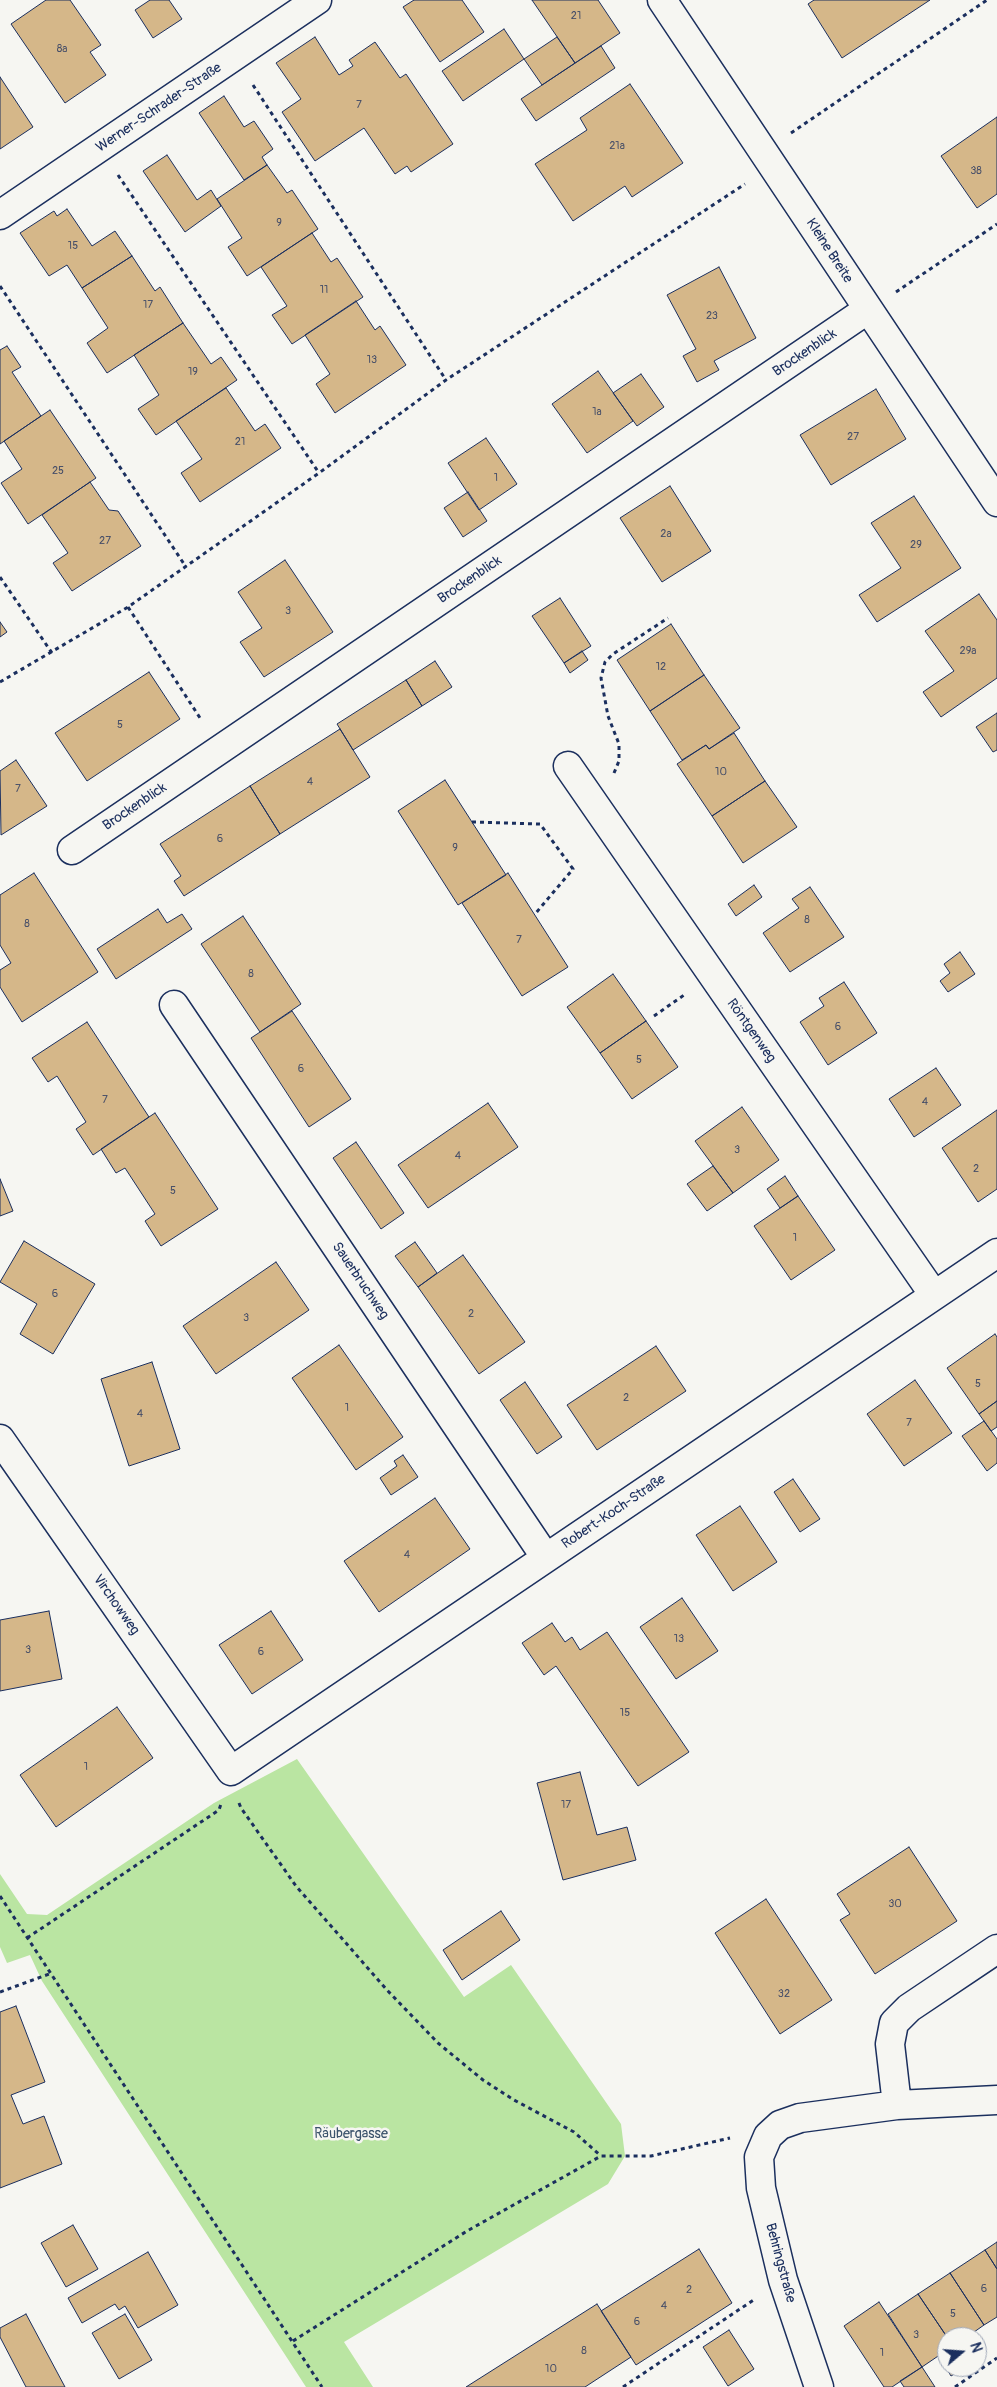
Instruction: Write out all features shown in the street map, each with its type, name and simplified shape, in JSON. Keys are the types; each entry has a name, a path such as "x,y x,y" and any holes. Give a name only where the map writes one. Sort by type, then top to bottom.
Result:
{"street":[{"name":"Werner-Schrader-Straße","path":"0,215 317,0"},
{"name":"Kleine Breite","path":"662,0 867,310 997,502"},
{"name":"Brockenblick","path":"72,850 867,310"},
{"name":"Röntgenweg","path":"568,766 934,1295"},
{"name":"Sauerbruchweg","path":"174,1005 546,1558"},
{"name":"Robert-Koch-Straße","path":"231,1770 997,1253"},
{"name":"Virchowweg","path":"0,1438 231,1770"},
{"path":"897,2105 890,2044 894,2023 909,2008 997,1950"},
{"path":"768,2136 780,2125 800,2118 897,2105 997,2100"},
{"name":"Behringstraße","path":"768,2136 759,2157 761,2188 783,2280 820,2387"}],"path":[{"path":"0,682 128,607 186,567 446,380 768,159 987,0"},
{"path":"234,57 446,380"},
{"path":"100,148 319,473"},
{"path":"867,310 997,224"},
{"path":"0,286 186,567"},
{"path":"0,577 52,653"},
{"path":"128,607 221,750"},
{"path":"601,814 605,788 612,779 619,761 620,744 608,716 601,678 605,662 613,654 668,618"},
{"path":"472,822 540,824 573,869 535,914"},
{"path":"654,1016 687,993"},
{"path":"28,1938 219,1810 231,1770"},
{"path":"231,1770 241,1808 285,1872 387,1990 438,2043 483,2080 514,2100 574,2132 601,2156"},
{"path":"0,1896 322,2387"},
{"path":"0,1992 52,1973"},
{"path":"292,2341 467,2231 601,2156 651,2156 722,2139 768,2136"},
{"path":"623,2387 783,2280"},
{"path":"955,2387 997,2358"}],"green space":[{"name":"Räubergasse","path":"297,1759 464,1997 511,1965 621,2124 625,2156 608,2184 344,2342 373,2387 306,2387 42,1981 30,1955 7,1963 0,1947 0,1874 27,1914 47,1915 214,1803"}],"building":[{"path":"46,0 70,0 101,45 90,52 106,75 65,103 11,24"},
{"path":"150,0 169,0 182,19 153,38 135,10"},
{"path":"414,0 462,0 484,32 440,62 403,7"},
{"path":"532,0 598,0 620,33 575,63"},
{"path":"814,0 930,0 842,58 808,4"},
{"path":"504,29 524,59 463,101 442,71"},
{"path":"315,37 339,75 353,66 349,60 375,42 400,78 406,74 453,144 411,172 407,166 395,174 364,128 315,161 282,112 301,99 276,63"},
{"path":"557,37 575,63 542,85 524,59"},
{"path":"601,46 615,68 536,121 521,99"},
{"path":"0,77 33,127 0,149"},
{"path":"630,84 683,163 632,197 625,186 573,221 535,164 587,130 580,118"},
{"path":"224,96 244,127 254,121 273,149 262,157 267,165 244,180 199,113"},
{"path":"997,117 997,194 977,208 941,156"},
{"path":"167,155 197,200 211,190 221,206 185,232 143,171"},
{"path":"267,165 287,193 292,190 318,229 247,276 228,247 242,238 217,199"},
{"path":"67,209 92,246 115,231 132,256 82,288 67,265 49,276 20,233 54,211 57,216"},
{"path":"312,233 331,262 337,258 363,297 292,344 272,315 287,306 261,267"},
{"path":"132,256 155,291 160,287 183,323 107,373 87,343 108,328 82,288"},
{"path":"719,267 756,338 714,361 719,370 697,382 683,356 696,349 667,295"},
{"path":"356,301 375,330 380,326 406,365 335,413 316,384 330,374 305,335"},
{"path":"183,323 211,364 221,357 237,380 156,435 138,409 159,395 134,355"},
{"path":"7,346 21,367 12,372 41,416 0,444 0,350"},
{"path":"598,371 633,421 587,453 552,404"},
{"path":"641,374 664,407 637,426 613,393"},
{"path":"226,388 255,431 265,424 281,448 200,502 181,473 202,459 176,421"},
{"path":"876,389 906,439 831,485 800,435"},
{"path":"50,410 96,478 28,524 1,483 22,469 4,441"},
{"path":"486,438 517,484 479,510 448,463"},
{"path":"90,482 109,510 118,511 141,546 72,591 53,563 68,553 42,515"},
{"path":"670,486 711,551 662,582 620,518"},
{"path":"468,492 487,521 463,537 444,508"},
{"path":"914,496 961,568 877,622 859,595 901,568 871,523"},
{"path":"285,560 333,632 264,677 240,642 262,628 238,592"},
{"path":"979,594 997,620 997,678 941,717 923,692 954,671 925,631"},
{"path":"560,598 591,646 564,663 532,616"},
{"path":"0,622 7,632 0,637"},
{"path":"671,624 704,675 650,711 617,660"},
{"path":"582,651 588,660 570,673 564,663"},
{"path":"435,661 452,687 422,706 406,680"},
{"path":"149,672 180,719 87,781 55,733"},
{"path":"704,675 740,728 709,749 706,745 682,760 650,711"},
{"path":"406,680 422,706 353,750 337,724"},
{"path":"997,713 997,750 993,752 976,727"},
{"path":"340,729 370,777 280,834 250,786"},
{"path":"734,733 765,781 712,816 677,764 706,745 709,749"},
{"path":"16,760 47,806 1,835 0,771"},
{"path":"445,780 506,875 458,905 398,811"},
{"path":"765,781 797,827 743,863 712,816"},
{"path":"250,786 280,834 184,896 174,881 181,876 160,844"},
{"path":"34,873 98,972 22,1022 0,987 0,970 11,963 0,945 0,895"},
{"path":"508,873 568,967 522,996 462,903"},
{"path":"754,885 762,897 736,916 728,904"},
{"path":"810,887 844,937 790,972 763,933 799,908 792,899"},
{"path":"158,909 167,923 182,914 192,929 116,979 97,949"},
{"path":"243,916 301,1004 260,1032 201,944"},
{"path":"960,952 975,974 948,992 940,981 950,973 944,964"},
{"path":"613,974 646,1021 600,1053 567,1007"},
{"path":"844,982 877,1033 828,1065 800,1022 824,1006 819,998"},
{"path":"292,1011 351,1099 309,1127 251,1038"},
{"path":"646,1021 678,1067 632,1099 600,1053"},
{"path":"87,1022 149,1117 93,1155 76,1129 86,1122 57,1076 48,1082 32,1058"},
{"path":"936,1068 961,1105 914,1137 889,1099"},
{"path":"488,1103 518,1147 428,1208 398,1165"},
{"path":"742,1107 779,1160 733,1193 695,1141"},
{"path":"997,1110 997,1189 978,1202 942,1148"},
{"path":"155,1113 218,1209 161,1246 145,1221 155,1214 125,1168 116,1173 101,1149"},
{"path":"356,1142 404,1213 381,1229 333,1158"},
{"path":"713,1166 733,1193 707,1211 687,1184"},
{"path":"785,1176 798,1196 780,1208 767,1189"},
{"path":"0,1179 13,1211 0,1216"},
{"path":"798,1196 835,1250 791,1280 754,1226"},
{"path":"24,1241 95,1284 53,1354 20,1334 37,1304 0,1282"},
{"path":"415,1242 437,1273 418,1287 395,1256"},
{"path":"463,1255 525,1342 479,1374 418,1287"},
{"path":"276,1262 309,1310 216,1374 183,1326"},
{"path":"995,1334 997,1337 997,1401 979,1414 947,1368"},
{"path":"339,1345 403,1437 356,1470 292,1378"},
{"path":"656,1346 686,1391 597,1450 567,1405"},
{"path":"152,1362 180,1449 129,1466 101,1379"},
{"path":"915,1380 952,1433 904,1466 867,1414"},
{"path":"525,1382 562,1437 537,1454 500,1400"},
{"path":"997,1401 997,1427 991,1431 979,1414"},
{"path":"984,1421 997,1439 997,1463 987,1471 962,1436"},
{"path":"403,1455 418,1477 391,1495 380,1478 397,1466 394,1461"},
{"path":"793,1479 820,1519 800,1532 774,1492"},
{"path":"435,1498 470,1549 379,1612 344,1561"},
{"path":"740,1506 777,1562 733,1591 696,1535"},
{"path":"682,1598 718,1651 676,1679 640,1627"},
{"path":"49,1611 62,1679 0,1691 0,1620"},
{"path":"271,1611 303,1660 252,1694 219,1645"},
{"path":"552,1623 565,1642 572,1637 580,1650 607,1632 689,1752 638,1786 556,1666 544,1675 522,1643"},
{"path":"117,1707 153,1758 56,1827 20,1775"},
{"path":"580,1772 597,1835 627,1827 636,1860 563,1880 537,1783"},
{"path":"909,1847 957,1921 875,1974 840,1920 850,1914 837,1894"},
{"path":"766,1899 832,2000 780,2034 715,1933"},
{"path":"501,1911 520,1940 462,1980 443,1950"},
{"path":"16,2006 45,2082 11,2095 23,2124 44,2116 62,2164 0,2188 0,2012"},
{"path":"73,2225 98,2269 66,2287 41,2243"},
{"path":"997,2242 997,2269 985,2250"},
{"path":"699,2249 732,2303 636,2365 601,2311"},
{"path":"985,2250 997,2269 997,2317 984,2325 950,2273"},
{"path":"148,2252 178,2305 138,2328 125,2306 119,2310 115,2304 82,2323 68,2298"},
{"path":"950,2273 984,2325 981,2327 940,2327 918,2294"},
{"path":"918,2294 940,2327 937,2327 937,2357 922,2367 888,2314"},
{"path":"879,2302 922,2367 892,2387 884,2387 844,2326"},
{"path":"597,2304 631,2357 585,2387 466,2387"},
{"path":"26,2314 65,2387 26,2387 0,2337 0,2328"},
{"path":"125,2314 152,2360 119,2379 92,2333"},
{"path":"729,2330 754,2369 728,2386 703,2347"},
{"path":"922,2367 935,2387 904,2387 900,2381"}]}
